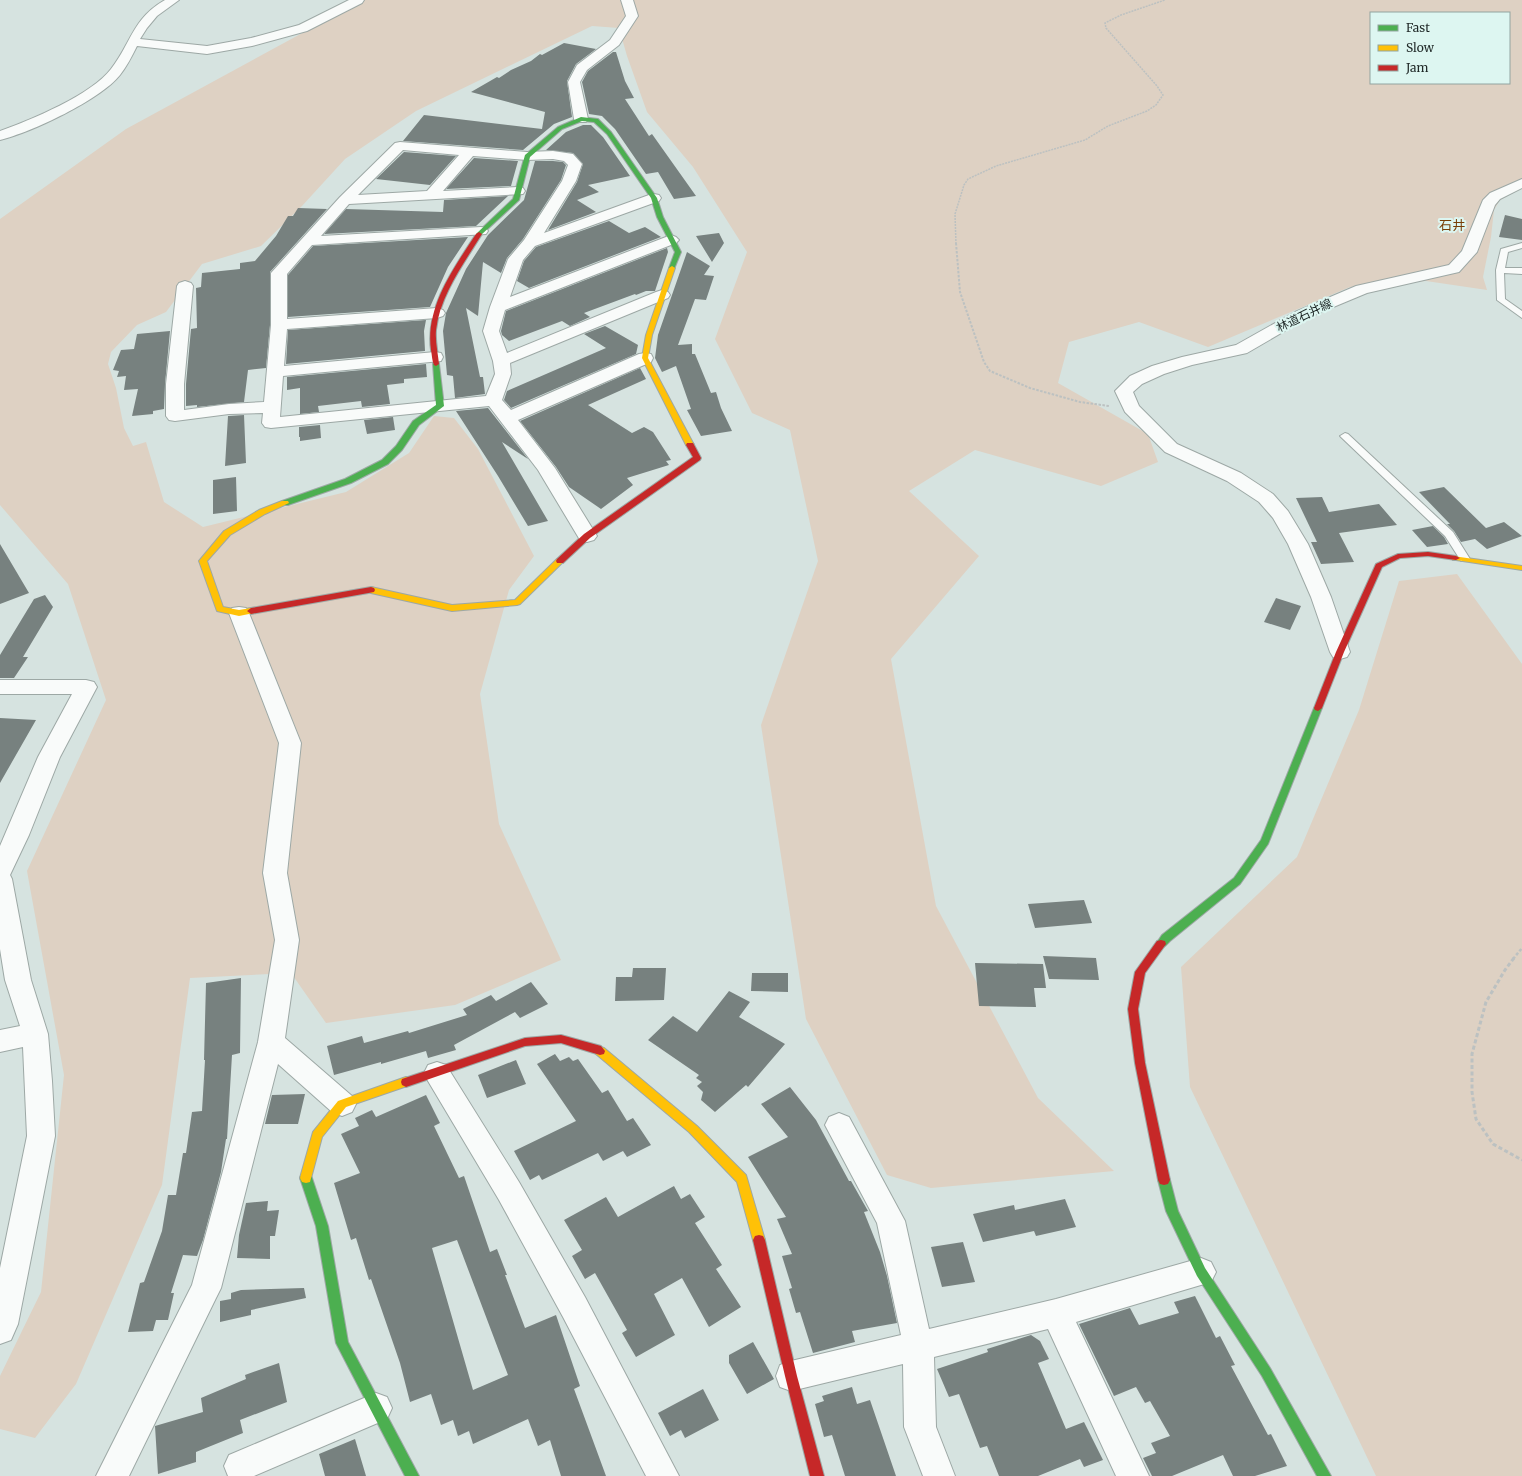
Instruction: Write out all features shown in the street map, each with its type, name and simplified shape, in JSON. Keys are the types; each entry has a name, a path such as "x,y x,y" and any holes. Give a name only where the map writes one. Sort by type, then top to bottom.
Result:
{"street":[{"path":"0,136 44,118 103,85 115,73 142,26 153,13 173,0"},
{"path":"133,42 207,50 252,42 302,28 358,0"},
{"path":"580,119 574,82 582,68 616,42 632,16 627,0"},
{"path":"580,119 598,121 609,133 654,198 660,217 678,252 649,335 645,358 697,458 587,536 517,602 452,608 369,589 239,613 220,609 203,561 227,533 262,512 296,498 348,481 384,462 399,448 416,423 440,406 433,331 437,313 457,268 481,231 516,200 527,156 560,128 580,119"},
{"path":"400,146 470,150 527,156 553,155 568,157 575,164 568,182 530,243 516,258 498,307 491,331 501,362 503,374 493,400 271,423 271,407 279,325 279,273 345,200 400,146"},
{"path":"431,196 470,150"},
{"name":"林道石井線","path":"1340,652 1321,597 1298,544 1281,515 1266,498 1234,476 1171,448 1131,408 1124,391 1136,380 1158,370 1241,348 1301,315 1362,289 1454,269 1469,252 1488,203 1495,196 1522,183"},
{"path":"345,200 518,191"},
{"path":"530,243 654,198"},
{"path":"307,241 481,231"},
{"path":"498,307 671,240"},
{"path":"185,286 175,384 176,416 229,409 271,407"},
{"path":"501,362 662,295"},
{"path":"279,325 437,313"},
{"path":"275,372 435,357"},
{"path":"508,418 645,358"},
{"path":"493,400 546,468 587,536"},
{"path":"1324,1476 1266,1372 1201,1272 1172,1211 1154,1136 1140,1063 1133,1008 1140,972 1166,938 1238,881 1265,841 1340,652 1380,566 1398,556 1428,554 1522,568"},
{"path":"112,1476 206,1288 271,1042 287,940 275,873 290,743 239,613"},
{"path":"0,687 86,687 50,757 0,871"},
{"path":"0,879 18,980 35,1034 39,1081 41,1136 8,1263 3,1324 0,1330"},
{"path":"0,1040 35,1034"},
{"path":"412,1476 342,1343 322,1226 306,1180 318,1135 342,1104 525,1042 561,1039 597,1049 693,1129 742,1179 752,1211 791,1376 817,1476"},
{"path":"271,1042 342,1104"},
{"path":"437,1072 509,1191 574,1306 664,1476"},
{"path":"839,1125 891,1221 918,1346 920,1427 939,1476"},
{"path":"791,1376 1056,1313 1201,1272"},
{"path":"1056,1313 1133,1476"},
{"path":"240,1466 376,1408"}],"lane":[{"path":"1522,245 1504,251 1500,270 1501,300 1522,315"},
{"path":"1500,270 1522,271"},
{"path":"1345,436 1449,534 1465,559"}],"path":[{"path":"1131,408 1080,402 1030,388 990,371 984,362 960,292 956,255 955,214 964,185 968,179 976,174 996,166 1086,140 1108,126 1147,110 1161,100 1163,95 1157,86 1106,28 1105,23 1121,14 1165,0"},
{"path":"1522,948 1505,970 1486,1002 1472,1054 1472,1092 1476,1119 1493,1144 1522,1160"}],"shaded area":[{"path":"357,0 1522,0 1522,188 1500,200 1494,210 1491,237 1483,277 1487,290 1426,281 1350,287 1208,347 1139,322 1069,342 1058,383 1148,434 1158,462 1101,486 975,450 909,491 979,556 891,659 936,906 1038,1098 1114,1171 931,1188 887,1175 806,1019 761,725 818,561 790,430 752,413 715,339 747,252 693,167 647,112 627,56 619,28 592,26 416,111 345,159 302,206 261,246 202,264 166,312 137,325 111,352 108,364 116,388 124,428 133,446 146,442 164,502 203,527 346,492 409,453 434,416 454,418 478,449 534,556 509,590 480,694 499,824 561,960 455,1005 326,1023 291,973 190,978 162,1185 76,1384 35,1438 0,1429 0,1376 41,1292 64,1075 27,871 106,700 68,584 0,505 0,219 126,129 341,12"},
{"path":"1457,574 1522,664 1522,1476 1376,1476 1190,1087 1181,967 1297,857 1359,710 1399,581"}],"building":[{"path":"564,43 596,49 576,64 567,81 572,117 554,124 523,150 403,141 424,115 542,129 545,112 471,92 497,77 499,78 511,70 531,61 540,54 542,55"},
{"path":"613,52 616,52 625,81 634,98 625,99 649,136 652,134 696,196 674,199 658,172 646,174 615,129 602,116 589,114 582,82 588,71"},
{"path":"583,125 591,125 603,137 630,176 588,185 599,192 577,200 596,212 548,230 577,182 583,164 573,153 546,150 566,132"},
{"path":"404,152 456,156 430,185 376,179"},
{"path":"474,158 518,161 511,186 446,189"},
{"path":"535,161 563,162 566,165 561,180 523,239 507,258 501,273 483,262 478,316 466,308 480,377 483,377 485,394 455,398 453,376 447,375 443,331 446,313 466,269 488,235 524,200"},
{"path":"508,196 476,226 324,234 346,209 443,212 444,200"},
{"path":"298,208 327,209 270,272 270,325 266,368 248,370 244,402 197,407 197,405 186,406 186,384 191,329 197,328 196,288 201,287 202,273 240,269 240,263 255,261 276,236 288,216 293,216"},
{"path":"1505,215 1522,219 1522,240 1499,237"},
{"path":"609,221 629,233 645,227 661,237 529,288 517,281 524,261 536,247"},
{"path":"719,233 724,243 712,262 696,236"},
{"path":"468,237 448,267 430,307 288,317 288,275 313,246"},
{"path":"667,248 668,252 655,291 646,291 636,295 635,294 584,313 590,317 570,326 562,321 509,341 502,335 501,331 506,311"},
{"path":"687,252 710,266 704,275 714,276 706,300 695,299 678,345 692,344 692,354 695,354 711,393 716,392 721,408 732,431 701,436 687,410 691,409 676,366 662,372 655,358 658,335"},
{"path":"426,320 424,331 425,351 286,364 288,330"},
{"path":"605,326 638,345 636,354 511,408 504,400 507,391 606,348 584,334"},
{"path":"170,331 164,409 153,411 153,414 132,416 138,389 124,390 126,376 117,377 119,371 113,370 121,350 134,349 137,334"},
{"path":"426,364 427,377 404,379 404,383 387,385 390,404 362,407 361,401 318,406 319,412 300,414 300,388 287,390 287,377"},
{"path":"640,368 646,379 588,405 632,433 644,427 653,432 671,460 666,461 669,465 627,478 633,485 601,509 569,487 556,467 520,421"},
{"path":"488,408 528,459 502,442 548,521 528,526 456,411"},
{"path":"244,415 246,463 225,466 228,416"},
{"path":"393,417 395,430 367,434 364,420"},
{"path":"320,425 321,438 300,441 299,427"},
{"path":"236,477 237,511 213,514 213,480"},
{"path":"1444,487 1486,528 1504,522 1522,536 1487,549 1475,539 1461,542 1454,531 1447,524 1450,524 1419,492"},
{"path":"1322,497 1329,512 1379,504 1397,525 1339,533 1354,562 1321,564 1311,542 1317,542 1296,498"},
{"path":"1433,526 1444,537 1448,544 1427,547 1412,530"},
{"path":"0,544 29,593 0,604"},
{"path":"45,595 53,607 23,657 28,657 14,678 0,678 0,655 34,599"},
{"path":"1276,598 1301,606 1290,630 1264,622"},
{"path":"0,718 36,720 0,783"},
{"path":"1084,900 1092,923 1035,928 1028,904"},
{"path":"1043,956 1096,958 1099,980 1049,979"},
{"path":"975,963 1043,964 1046,988 1034,988 1036,1007 979,1006"},
{"path":"633,968 666,968 664,1000 615,1001 616,977 632,977"},
{"path":"752,973 788,973 788,992 751,991"},
{"path":"241,978 240,1053 232,1055 227,1139 221,1172 203,1240 197,1256 183,1255 171,1293 174,1293 168,1320 156,1320 153,1331 128,1332 140,1283 144,1282 162,1231 168,1195 176,1195 183,1153 186,1153 192,1112 202,1111 205,1060 206,983"},
{"path":"531,982 548,1004 520,1018 515,1012 454,1045 456,1050 428,1058 426,1051 381,1064 381,1062 334,1075 327,1046 362,1036 364,1043 408,1031 409,1033 467,1015 463,1009 491,995 496,1001"},
{"path":"729,991 750,1002 739,1017 785,1044 748,1087 746,1085 715,1112 701,1100 703,1092 697,1086 702,1082 696,1078 699,1075 648,1040 673,1016 697,1032"},
{"path":"555,1054 560,1061 569,1057 573,1061 578,1059 602,1093 608,1090 627,1121 633,1118 651,1145 627,1157 623,1151 603,1161 598,1153 542,1180 539,1175 530,1180 514,1151 576,1121 537,1064"},
{"path":"516,1060 526,1084 487,1098 478,1075"},
{"path":"790,1087 816,1120 849,1181 851,1181 868,1211 864,1212 880,1252 887,1276 897,1323 852,1331 855,1342 813,1353 800,1312 796,1313 789,1289 792,1288 782,1256 792,1254 777,1219 786,1217 748,1157 788,1137 761,1104"},
{"path":"305,1094 298,1124 265,1124 272,1095"},
{"path":"426,1095 440,1123 434,1126 459,1178 464,1176 490,1252 497,1249 525,1328 556,1315 580,1386 574,1389 606,1476 561,1476 550,1440 538,1446 528,1419 473,1444 469,1431 458,1436 453,1420 441,1425 431,1394 410,1402 400,1363 371,1279 369,1280 356,1238 351,1240 334,1183 360,1173 341,1134 359,1126 355,1118 372,1110 376,1117","holes":["457,1240 508,1375 473,1390 432,1248"]},
{"path":"674,1186 681,1199 690,1194 705,1217 695,1223 722,1265 716,1269 741,1307 709,1327 682,1278 654,1294 675,1335 636,1357 622,1333 627,1330 595,1273 585,1279 572,1256 582,1250 564,1220 606,1197 618,1217"},
{"path":"1065,1199 1076,1227 1036,1236 1034,1231 983,1242 973,1214 1014,1205 1015,1210"},
{"path":"268,1201 267,1211 279,1210 275,1236 270,1236 270,1259 237,1258 239,1235 246,1203"},
{"path":"963,1242 975,1282 942,1287 931,1247"},
{"path":"304,1288 306,1298 251,1310 251,1315 220,1322 220,1301 231,1299 231,1293 241,1290"},
{"path":"1195,1296 1216,1338 1220,1336 1235,1365 1231,1366 1268,1435 1271,1434 1287,1466 1255,1476 1233,1476 1223,1455 1172,1476 1152,1476 1143,1458 1156,1453 1151,1443 1170,1436 1150,1401 1145,1403 1136,1387 1114,1396 1079,1324 1130,1308 1139,1325 1179,1313 1174,1302"},
{"path":"1031,1335 1040,1341 1049,1359 1038,1363 1066,1429 1084,1422 1103,1460 1084,1467 1080,1459 1038,1476 999,1476 987,1446 980,1448 959,1394 949,1397 937,1369 988,1352 987,1349"},
{"path":"753,1342 774,1379 747,1394 729,1363 729,1355"},
{"path":"279,1363 287,1402 240,1420 243,1433 196,1452 196,1462 158,1474 155,1426 203,1412 201,1398 246,1379 245,1375"},
{"path":"852,1387 857,1404 870,1400 896,1476 845,1476 832,1435 824,1437 815,1404 824,1401 822,1396"},
{"path":"703,1389 719,1420 685,1438 681,1430 670,1436 658,1413"},
{"path":"355,1439 366,1476 325,1476 319,1454"}],"traffic: fast":[{"path":"581,119 596,120 609,133 654,198 660,217 678,252 672,268"},
{"path":"479,234 516,200 527,156 560,128 581,119"},
{"path":"285,503 348,481 385,462 399,448 416,423 440,406 436,364"},
{"path":"1161,944 1166,938 1237,881 1265,841 1318,708"},
{"path":"306,1178 322,1226 342,1343 412,1476"},
{"path":"1164,1180 1172,1211 1201,1272 1266,1372 1324,1476"}],"traffic: slow":[{"path":"672,268 649,335 645,358 690,445"},
{"path":"251,611 239,613 220,609 203,561 227,533 262,512 285,503"},
{"path":"1456,558 1522,568"},
{"path":"371,590 452,608 517,602 560,561"},
{"path":"600,1051 693,1129 742,1179 759,1240"},
{"path":"306,1178 317,1135 342,1104 406,1082"}],"traffic: jam":[{"path":"436,364 433,343 435,318 451,280 479,234"},
{"path":"560,561 587,536 697,458 690,445"},
{"path":"1318,708 1340,652 1379,566 1398,556 1428,554 1456,558"},
{"path":"251,611 371,590"},
{"path":"1161,944 1140,972 1133,1009 1140,1063 1164,1180"},
{"path":"406,1082 525,1042 561,1039 600,1051"},
{"path":"759,1240 791,1376 817,1476"}],"district":[{"name":"石井","path":"1452,225"}]}
